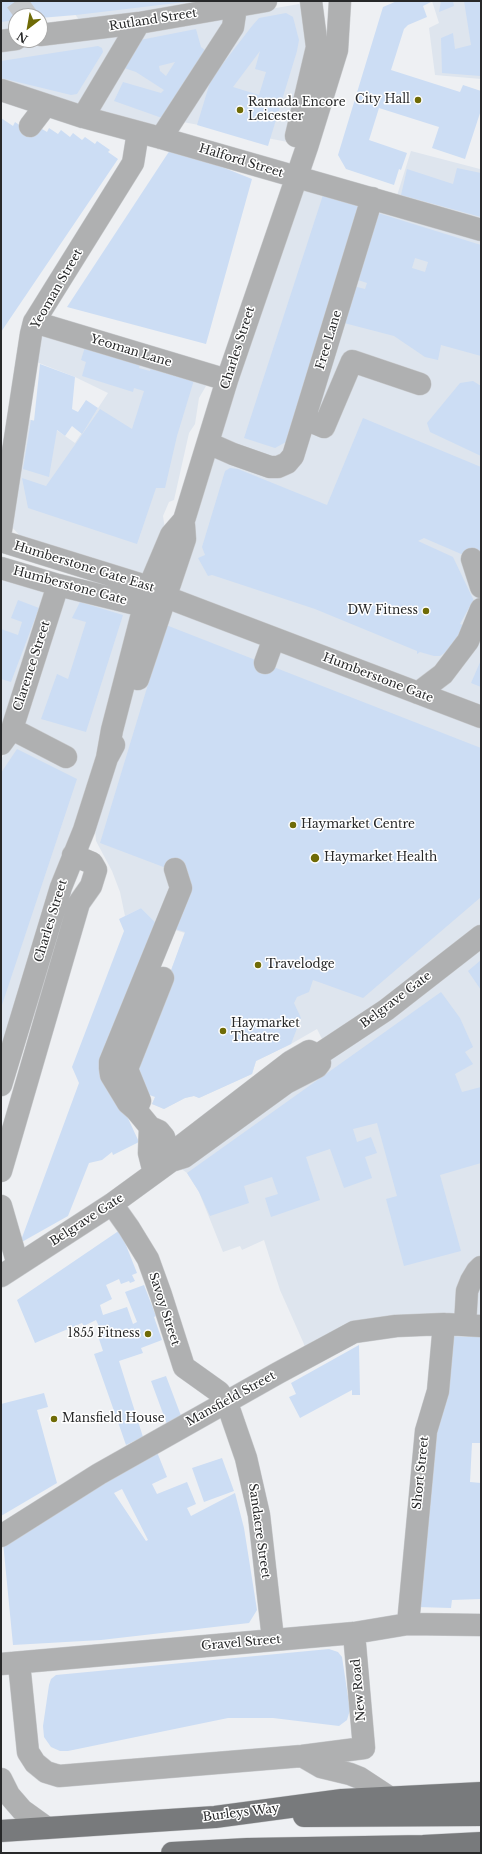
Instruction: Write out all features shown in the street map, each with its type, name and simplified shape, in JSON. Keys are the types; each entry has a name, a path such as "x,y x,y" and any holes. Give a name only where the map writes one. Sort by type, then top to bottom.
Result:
{"main road":[{"name":"Burleys Way","path":"1,1831 215,1817 342,1800 481,1793"},
{"path":"215,1817 481,1816"},
{"path":"172,1853 246,1849 428,1850 481,1843"}],"street":[{"name":"Rutland Street","path":"48,33 138,23 234,4 266,1"},
{"name":"Charles Street","path":"296,177 295,142 318,47 311,1"},
{"name":"Charles Street","path":"1,1085 61,887 84,830 107,758 120,731 157,598 185,539 184,520 227,380 307,147 337,50 340,1"},
{"path":"161,138 233,27 234,4"},
{"path":"83,117 138,23"},
{"name":"Halford Street","path":"1,90 83,117 481,230"},
{"path":"30,126 46,105"},
{"name":"Yeoman Street","path":"1,530 34,322 133,163 138,132"},
{"name":"Free Lane","path":"208,443 270,467 278,467 287,464 293,456 372,198"},
{"name":"Yeoman Lane","path":"34,322 227,380"},
{"path":"305,419 324,427 352,361 420,384"},
{"name":"Humberstone Gate East","path":"1,541 157,598"},
{"path":"472,559 481,587"},
{"name":"Humberstone Gate","path":"1,568 58,585 157,598 274,638 481,717"},
{"name":"Clarence Street","path":"6,736 58,585"},
{"path":"418,693 443,674 468,641 481,609"},
{"path":"265,663 274,638"},
{"path":"6,736 66,757"},
{"path":"1,1171 79,903 91,886 96,870 92,863 73,855"},
{"path":"162,1167 164,1137 159,1131 150,1127 132,1107 111,1075 110,1062 182,888 175,869"},
{"name":"Belgrave Gate","path":"10,1270 112,1204 162,1167 177,1149 290,1062 309,1051 318,1055 386,1010 477,939"},
{"path":"132,1107 140,1101 127,1069 163,978"},
{"name":"Savoy Street","path":"112,1204 148,1259 184,1367 219,1392 227,1403"},
{"path":"2,1212 10,1270"},
{"name":"Short Street","path":"408,1624 426,1431 438,1391 463,1325 467,1291 470,1281 481,1267"},
{"name":"Mansfield Street","path":"1,1536 94,1477 354,1332 396,1326 463,1325"},
{"name":"Sandacre Street","path":"227,1403 246,1458 258,1515 273,1640"},
{"name":"Gravel Street","path":"10,1663 354,1633 408,1624 481,1625"},
{"name":"New Road","path":"302,1756 364,1748 354,1633"},
{"path":"10,1663 28,1752 34,1763 46,1772 59,1776 302,1756 321,1767 360,1778 388,1797 421,1816"},
{"path":"1,1778 9,1795 22,1810 47,1828"}],"shaded area":[{"path":"1,1 8,8 8,48 48,48 48,39 139,23 75,109 1,86"},
{"path":"65,1 214,1 86,29"},
{"path":"432,1 481,1 481,79 435,75 429,28 439,23"},
{"path":"299,4 304,8 307,48 293,143 183,122 247,13"},
{"path":"224,18 226,30 154,131 101,116 98,103 142,34"},
{"path":"411,151 480,169 481,164 481,1327 396,1326 306,1358 304,1344 280,1290 264,1240 242,1250 240,1246 223,1252 199,1192 187,1173 171,1161 328,1051 317,1029 291,1044 256,1061 252,1074 199,1098 194,1096 185,1098 164,1109 152,1104 155,1097 133,1074 185,933 158,925 141,908 125,916 120,892 112,871 96,841 95,829 1,1055 1,759 14,741 48,748 1,737 1,576 143,605 296,177 394,205"},
{"path":"38,333 205,381 206,386 199,398 195,424 189,433 174,500 169,502 163,516 166,536 157,565 141,576 108,569 103,561 20,536 11,526 25,419 45,422 75,443 108,393 75,377 34,361"}],"building":[{"path":"1,1 185,1 48,17 48,8 8,8 8,21 1,22"},
{"name":"City Hall","path":"397,1 433,1 423,6 427,17 408,25 404,29 391,70 460,92 463,85 481,91 481,110 465,159 432,148 439,127 379,108 369,140 407,153 401,170 399,169 394,185 346,169 338,155 383,7"},
{"path":"441,1 453,1 454,6 439,12"},
{"path":"464,1 481,1 481,76 442,73 441,38 453,33 455,49 471,45"},
{"name":"Ramada Encore Leicester","path":"286,13 293,17 299,40 268,146 197,125 211,79 259,18","holes":["260,51 255,69 266,72 259,95 233,87"]},
{"path":"196,29 201,47 206,51 162,118 114,101 123,82 161,93 164,90 136,72 121,67 140,40","holes":["175,62 166,76 160,71 159,66"]},
{"path":"98,46 102,48 103,52 77,94 71,95 1,78 1,61"},
{"path":"1,118 13,126 15,122 24,128 37,126 47,132 49,128 58,134 61,130 70,137 73,133 82,140 85,137 95,144 97,141 110,150 108,152 118,159 1,332"},
{"path":"172,147 252,179 206,344 67,307"},
{"path":"457,168 481,173 481,217 401,195 407,169 453,184"},
{"path":"323,195 362,207 286,442 275,448 244,438"},
{"path":"378,213 481,245 481,356 441,345 438,360 425,357 394,336 344,323 353,286 365,289 367,283 358,280","holes":["415,258 428,262 425,272 412,268"]},
{"path":"85,347 140,364 139,368 150,371 151,367 194,380 177,436 165,488 156,488 137,544 28,508 22,478 46,486 100,409 132,429 144,391 134,388 133,392 82,376 86,362 81,360"},
{"path":"40,364 75,377 72,409 78,412 86,400 98,408 82,434 72,426 65,436 57,430 49,477 23,469 31,420 34,421"},
{"path":"473,381 481,386 481,456 430,432 427,423 460,383"},
{"path":"363,418 481,467 481,553 475,560 424,538 418,541 453,557 475,603 471,604 460,624 463,625 463,640 440,656 420,652 417,654 417,651 315,609 212,575 208,576 198,558 205,555 202,547 225,471 230,468 238,469 327,505"},
{"path":"18,600 39,608 11,682 1,679 1,629 18,635 22,622 11,618"},
{"path":"80,602 123,615 86,732 41,719 57,674 68,679 86,622 72,618"},
{"name":"Haymarket Centre","path":"166,625 481,748 481,897 363,998 313,980 309,992 297,997 294,1003 301,1018 291,1044 256,1061 252,1074 199,1098 194,1096 185,1098 164,1109 152,1104 155,1097 141,1092 133,1074 185,932 175,929 182,874 100,843"},
{"path":"481,660 481,687 471,683"},
{"path":"17,749 77,779 1,1008 1,773"},
{"path":"141,908 158,925 113,1086 139,1142 113,1155 112,1152 102,1160 89,1163 68,1216 20,1243 79,1083 72,1067 124,931 119,919"},
{"path":"481,960 481,990 468,971"},
{"path":"441,992 460,1018 473,1047 465,1052 473,1064 455,1074 462,1092 481,1087 481,1163 440,1175 461,1251 404,1266 386,1199 397,1196 377,1123 353,1129 357,1142 371,1137 377,1153 365,1157 372,1178 344,1188 330,1149 306,1157 320,1200 271,1217 265,1198 278,1194 272,1177 244,1186 249,1203 210,1216 199,1192 187,1173"},
{"path":"120,1230 137,1273 132,1275 135,1281 130,1283 129,1281 121,1284 119,1279 106,1285 112,1299 100,1305 103,1315 127,1307 133,1324 137,1322 125,1292 144,1285 156,1316 154,1317 162,1340 141,1348 143,1353 119,1361 143,1437 126,1445 94,1354 103,1351 98,1336 109,1331 102,1333 96,1320 84,1326 82,1323 35,1343 17,1300"},
{"path":"447,1336 481,1337 481,1443 472,1443 470,1482 481,1483 481,1599 452,1600 451,1608 417,1607 430,1424"},
{"path":"359,1345 360,1395 352,1395 352,1390 300,1418 289,1397 296,1394 291,1383"},
{"path":"166,1376 183,1421 168,1427 151,1381"},
{"path":"44,1393 48,1407 37,1410 57,1483 1,1516 1,1404"},
{"path":"157,1452 167,1477 152,1484 157,1494 187,1482 196,1504 187,1508 191,1516 235,1493 244,1528 257,1610 249,1623 101,1640 13,1645 3,1542","holes":["122,1489 148,1540 146,1541 114,1493"]},
{"path":"222,1458 234,1491 204,1502 192,1468"},
{"path":"329,1649 338,1652 342,1657 350,1710 347,1720 339,1726 273,1718 228,1718 68,1751 60,1751 51,1747 44,1737 43,1726 49,1685 51,1679 56,1675"}],"tunnel":[{"path":"16,1 21,8"}],"place":[{"name":"City Hall","path":"418,100"},
{"name":"Ramada Encore Leicester","path":"240,110"},
{"name":"DW Fitness","path":"426,611"},
{"name":"Haymarket Centre","path":"293,825"},
{"name":"Haymarket Health","path":"315,858"},
{"name":"Travelodge","path":"258,965"},
{"name":"Haymarket Theatre","path":"223,1031"},
{"name":"1855 Fitness","path":"148,1334"},
{"name":"Mansfield House","path":"54,1419"}]}
